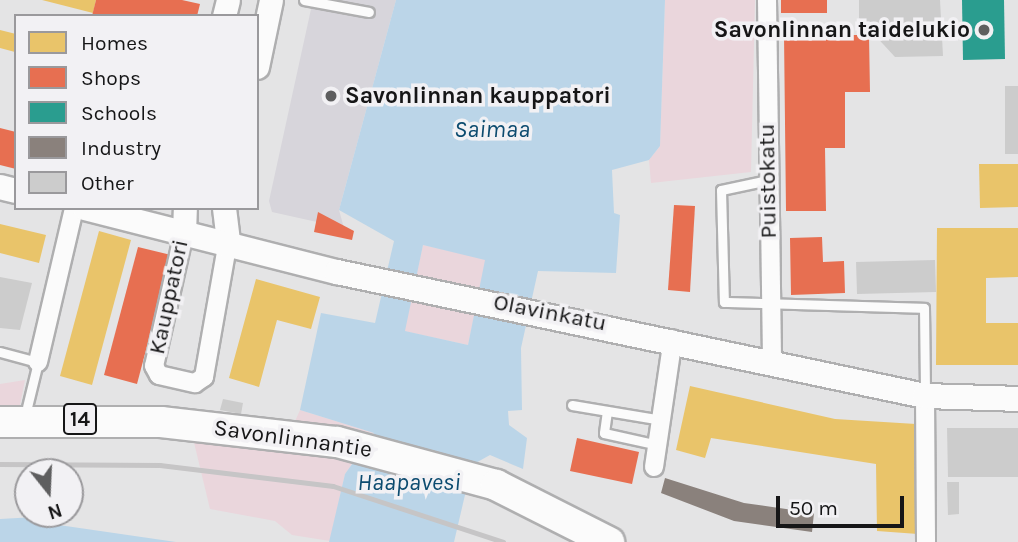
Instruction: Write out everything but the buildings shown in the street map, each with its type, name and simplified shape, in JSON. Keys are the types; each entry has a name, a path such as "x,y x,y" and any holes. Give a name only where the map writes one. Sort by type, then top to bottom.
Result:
{"highway":[{"name":"Savonlinnantie","path":"0,422 161,422 212,427 336,449 493,495 609,542"},
{"name":"14","path":"493,495 570,542"}],"main road":[{"name":"Olavinkatu","path":"102,210 185,220 228,241 337,272 554,313 925,396 1018,399"}],"street":[{"path":"259,57 271,0"},
{"name":"Puistokatu","path":"766,0 772,361"},
{"path":"38,362 74,210"},
{"name":"Kauppatori","path":"185,220 154,366 159,376 195,383 204,377 228,241 224,210"},
{"path":"654,467 673,339"},
{"path":"925,396 926,541"}],"lane":[{"path":"304,0 369,12"},
{"path":"768,180 721,190 724,302 923,308 925,396"},
{"path":"0,352 38,362 27,407"},
{"path":"572,405 662,420"},
{"path":"607,411 604,433 658,445"}],"shaded area":[{"name":"Savonlinnan kauppatori","path":"313,0 396,0 339,210 344,228 272,212 269,201"},
{"path":"665,0 755,0 751,172 651,183 649,160 660,146"},
{"path":"423,245 486,259 468,345 404,331"},
{"path":"25,380 20,405 0,405 0,384"},
{"path":"300,410 374,433 345,474 330,541 292,535 275,521 210,509 191,430 292,428"}],"water":[{"name":"Saimaa","path":"396,0 665,0 660,146 649,160 612,170 614,213 620,215 616,273 538,271 521,348 522,410 508,411 509,425 527,438 523,469 490,455 472,465 454,542 329,542 345,474 374,433 300,410 321,313 375,323 394,241 339,210","holes":["423,245 485,260 468,345 405,331"]},
{"path":"14,518 14,528 80,528 176,542 0,542 0,519"}],"railway":[{"path":"0,464 160,465 333,486 503,542"}],"place":[{"name":"Savonlinnan taidelukio","path":"984,30"},
{"name":"Savonlinnan kauppatori","path":"331,96"}],"water label":[{"name":"Haapavesi","path":"409,483"}]}
